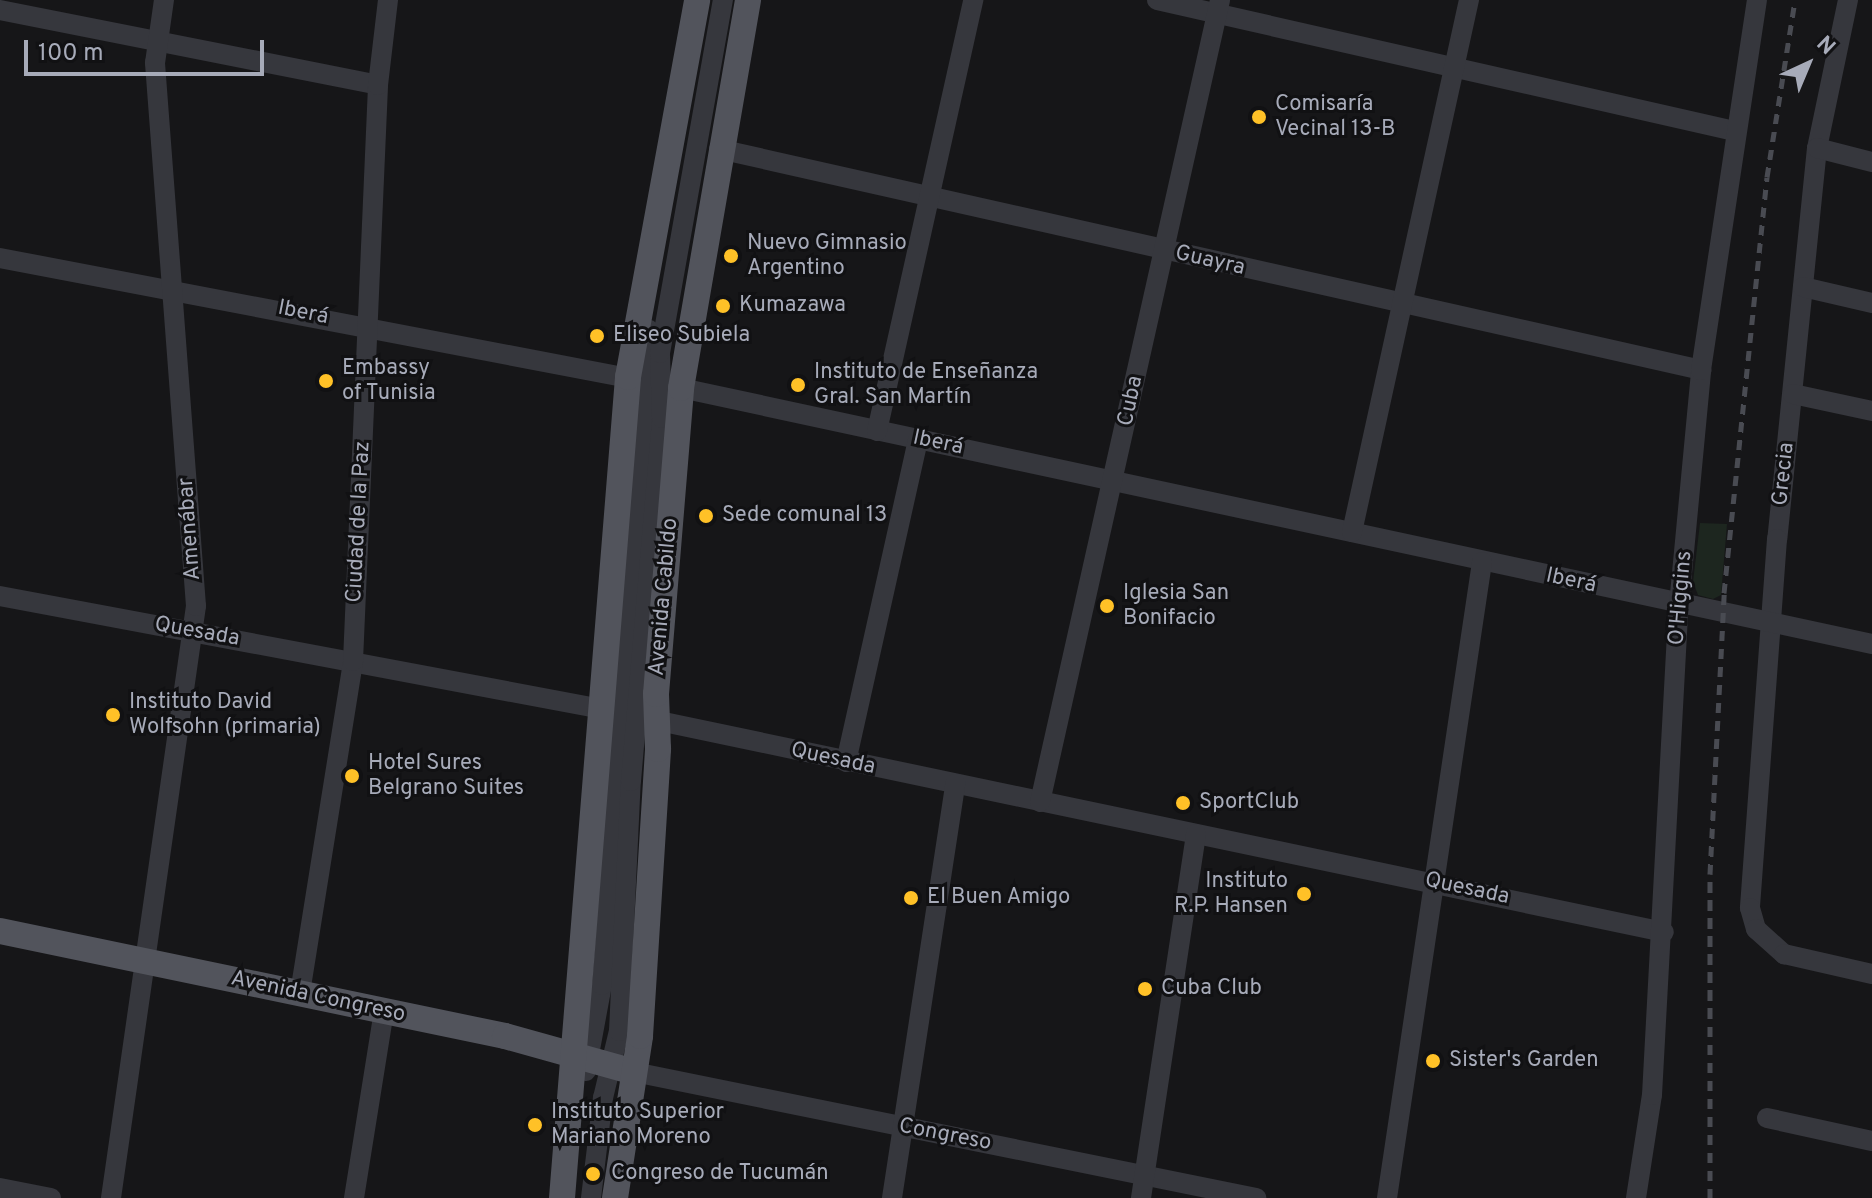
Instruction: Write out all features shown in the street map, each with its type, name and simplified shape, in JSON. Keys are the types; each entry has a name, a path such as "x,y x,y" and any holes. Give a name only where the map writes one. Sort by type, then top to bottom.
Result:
{"main road":[{"name":"Avenida Cabildo","path":"562,1198 602,1062 654,382 697,0"},
{"name":"Avenida Cabildo","path":"615,1198 602,1062 654,382 719,149 748,0"},
{"name":"Avenida Congreso","path":"0,931 384,1011 602,1062"}],"street":[{"name":"Amenábar","path":"111,1198 194,631 157,42 164,0"},
{"name":"Ciudad de la Paz","path":"300,993 353,661 378,85 388,0"},
{"path":"654,382 645,348 710,0"},
{"path":"654,382 723,0"},
{"path":"877,431 973,0"},
{"path":"1157,0 1219,7 1454,67 1734,131"},
{"path":"1352,532 1399,303 1469,0"},
{"name":"O'Higgins","path":"1636,1198 1652,1095 1664,932 1679,603 1701,370 1734,131 1757,0"},
{"name":"Grecia","path":"1848,0 1817,148 1771,620 1750,908 1769,945 1793,958 1872,974"},
{"name":"Cuba","path":"1040,802 1219,7"},
{"path":"0,10 378,85"},
{"path":"1817,148 1872,162"},
{"name":"Guayra","path":"719,149 1701,370"},
{"name":"Iberá","path":"0,258 173,288 654,382 1872,644"},
{"path":"1803,287 1872,303"},
{"path":"1793,394 1872,411"},
{"path":"846,762 918,439"},
{"path":"1387,1198 1482,562"},
{"name":"Quesada","path":"0,596 629,716 1664,932"},
{"path":"892,1198 955,784"},
{"path":"1141,1198 1196,834"},
{"path":"354,1198 384,1011"},
{"path":"572,1198 602,1062"},
{"path":"591,1198 602,1062"},
{"name":"Congreso","path":"602,1062 1256,1198"},
{"path":"1767,1118 1872,1141"},
{"path":"0,1188 51,1198"}],"shaded area":[{"path":"1700,523 1727,524 1721,595 1713,599 1698,595 1693,582"}],"railway":[{"path":"1710,1198 1710,874 1724,593 1767,177 1795,0"}],"place":[{"name":"Comisaría Vecinal 13-B","path":"1259,117"},
{"name":"Nuevo Gimnasio Argentino","path":"731,256"},
{"name":"Kumazawa","path":"723,306"},
{"name":"Eliseo Subiela","path":"597,336"},
{"name":"Embassy of Tunisia","path":"326,381"},
{"name":"Instituto de Enseñanza Gral. San Martín","path":"798,385"},
{"name":"Sede comunal 13","path":"706,516"},
{"name":"Iglesia San Bonifacio","path":"1107,606"},
{"name":"Instituto David Wolfsohn (primaria)","path":"113,715"},
{"name":"Hotel Sures Belgrano Suites","path":"352,776"},
{"name":"SportClub","path":"1183,803"},
{"name":"Instituto R.P. Hansen","path":"1304,894"},
{"name":"El Buen Amigo","path":"911,898"},
{"name":"Cuba Club","path":"1145,989"},
{"name":"Sister's Garden","path":"1433,1061"},
{"name":"Instituto Superior Mariano Moreno","path":"535,1125"},
{"name":"Congreso de Tucumán","path":"593,1174"}]}
